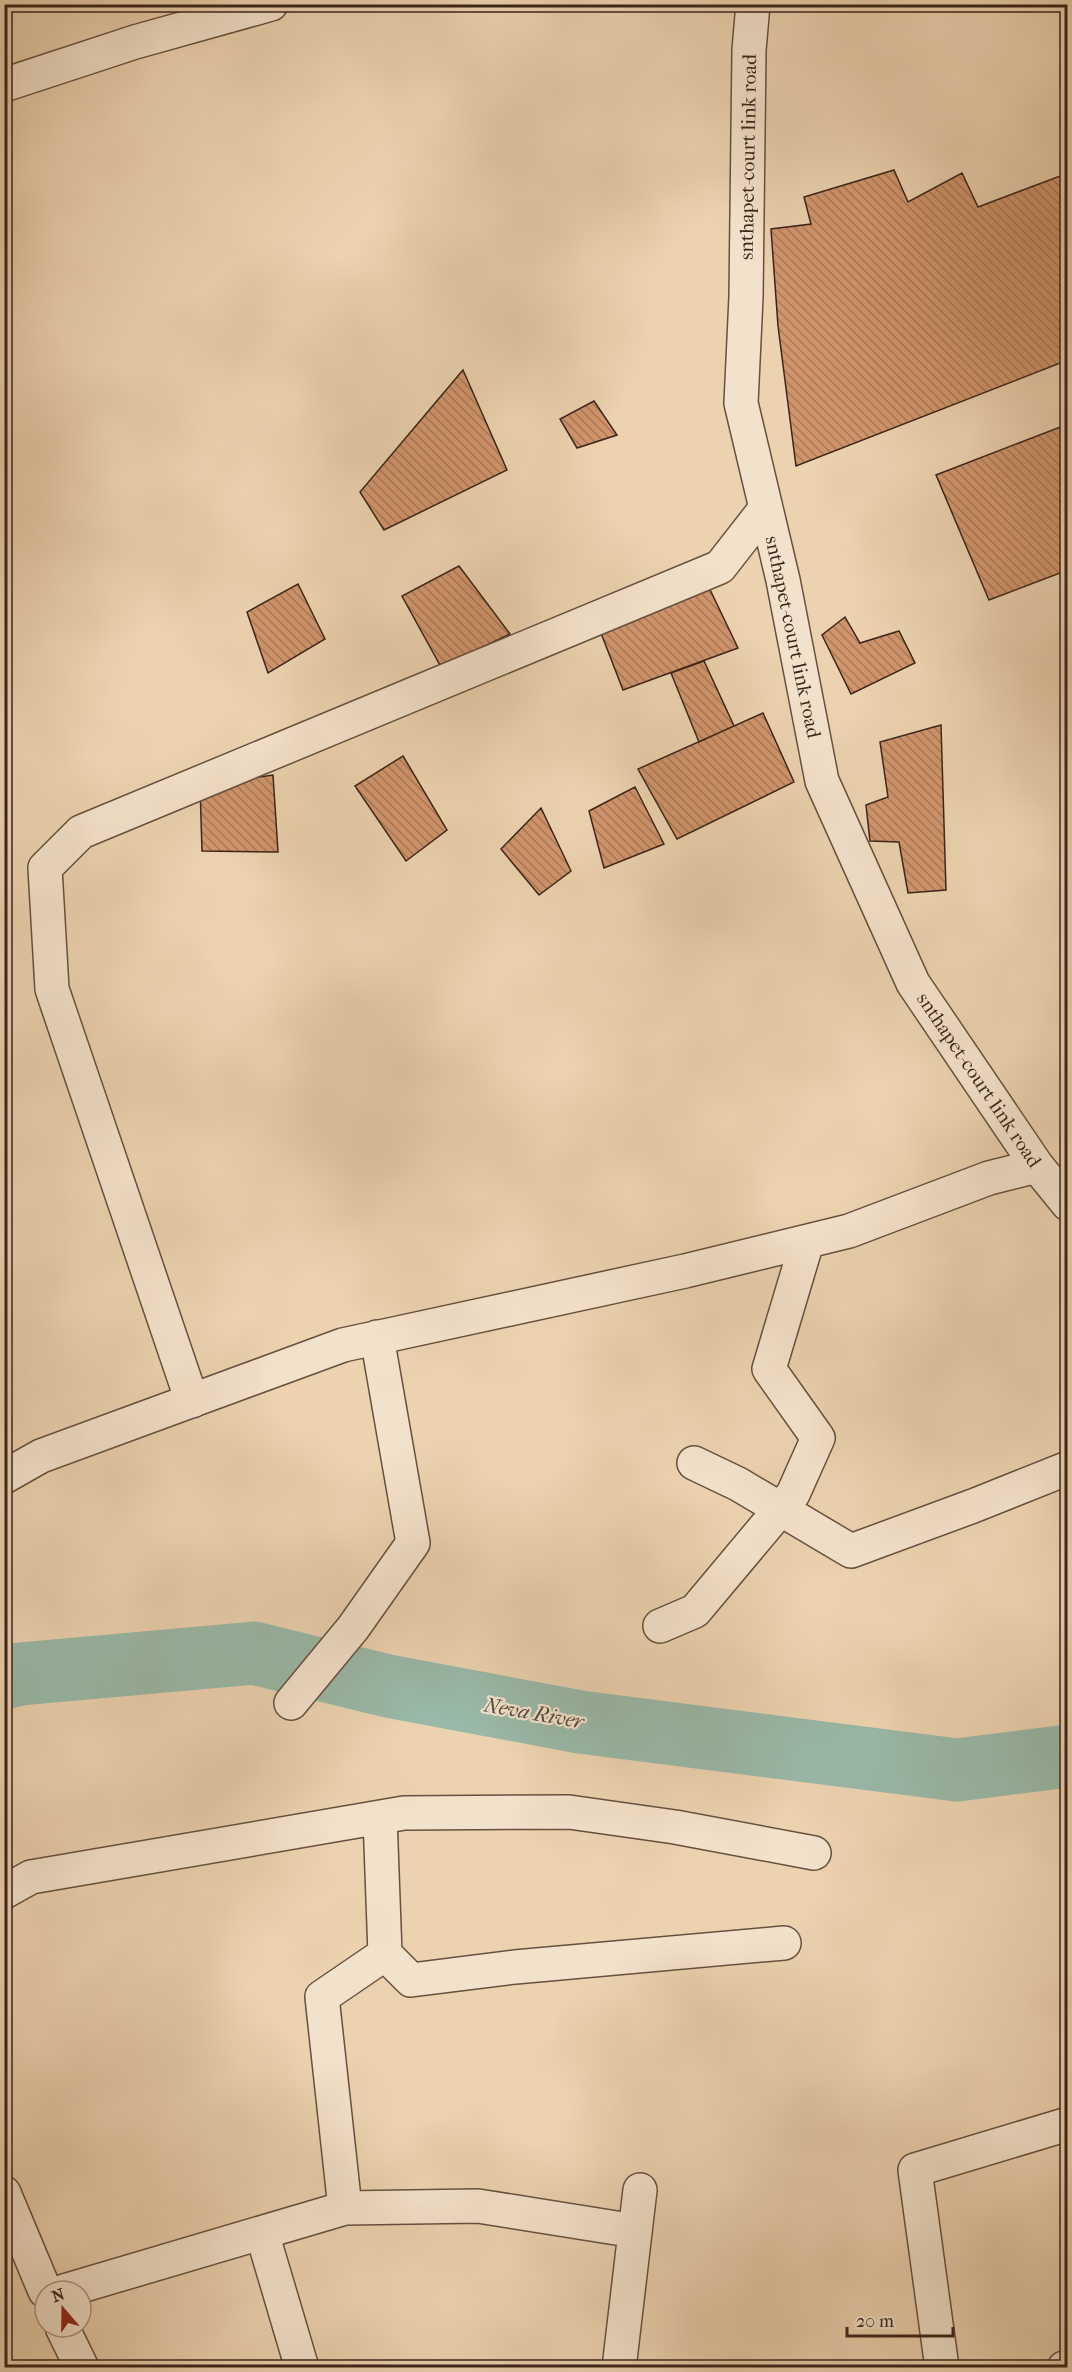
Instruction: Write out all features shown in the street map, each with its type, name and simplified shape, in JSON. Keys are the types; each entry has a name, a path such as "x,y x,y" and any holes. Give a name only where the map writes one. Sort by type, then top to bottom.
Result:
{"street":[{"path":"4,85 135,42 272,4"},
{"name":"snthapet-court link road","path":"753,4 749,50 746,297 741,403 783,580 822,781 913,982 1037,1166 1068,1204"},
{"path":"192,1401 52,989 45,868 81,832 720,567 766,508"},
{"path":"7,1468 343,1345 686,1271 807,1242 849,1231 989,1178 1037,1166"},
{"path":"660,1626 695,1611 781,1509 793,1494 818,1438 768,1369 807,1242"},
{"path":"291,1703 353,1628 413,1544 377,1337"},
{"path":"694,1463 738,1484 851,1551 1068,1468"},
{"path":"4,1892 31,1877 404,1813 569,1812 675,1827 814,1853"},
{"path":"380,1817 385,1954 411,1980 515,1967 784,1943"},
{"path":"345,2208 322,1996 385,1954"},
{"path":"942,2367 915,2170 1068,2124"},
{"path":"619,2367 640,2190"},
{"path":"4,2193 40,2279"},
{"path":"93,2283 345,2208 478,2206 635,2231"},
{"path":"262,2233 302,2367"},
{"path":"68,2339 82,2367"}],"building":[{"path":"894,170 908,202 962,173 978,207 1068,173 1068,360 796,466 778,326 771,229 811,224 804,197"},
{"path":"463,370 507,470 384,530 360,492"},
{"path":"594,401 617,435 577,448 560,419"},
{"path":"1068,424 1068,570 989,600 936,475"},
{"path":"459,566 510,634 441,667 402,596"},
{"path":"703,575 738,648 623,690 594,615"},
{"path":"298,584 325,639 268,673 247,612"},
{"path":"845,617 860,643 899,631 915,663 851,694 822,635"},
{"path":"704,661 734,726 699,742 671,673"},
{"path":"763,713 794,782 677,839 638,769"},
{"path":"941,725 946,890 908,893 899,842 870,841 866,805 888,797 880,742"},
{"path":"403,756 447,830 406,861 355,786"},
{"path":"273,775 278,852 202,851 200,786"},
{"path":"635,787 664,844 604,868 589,811"},
{"path":"541,808 571,871 539,895 501,849"}],"waterway":[{"name":"Neva River","path":"4,1678 19,1674 254,1653 388,1686 580,1722 957,1770 1068,1756"}]}
